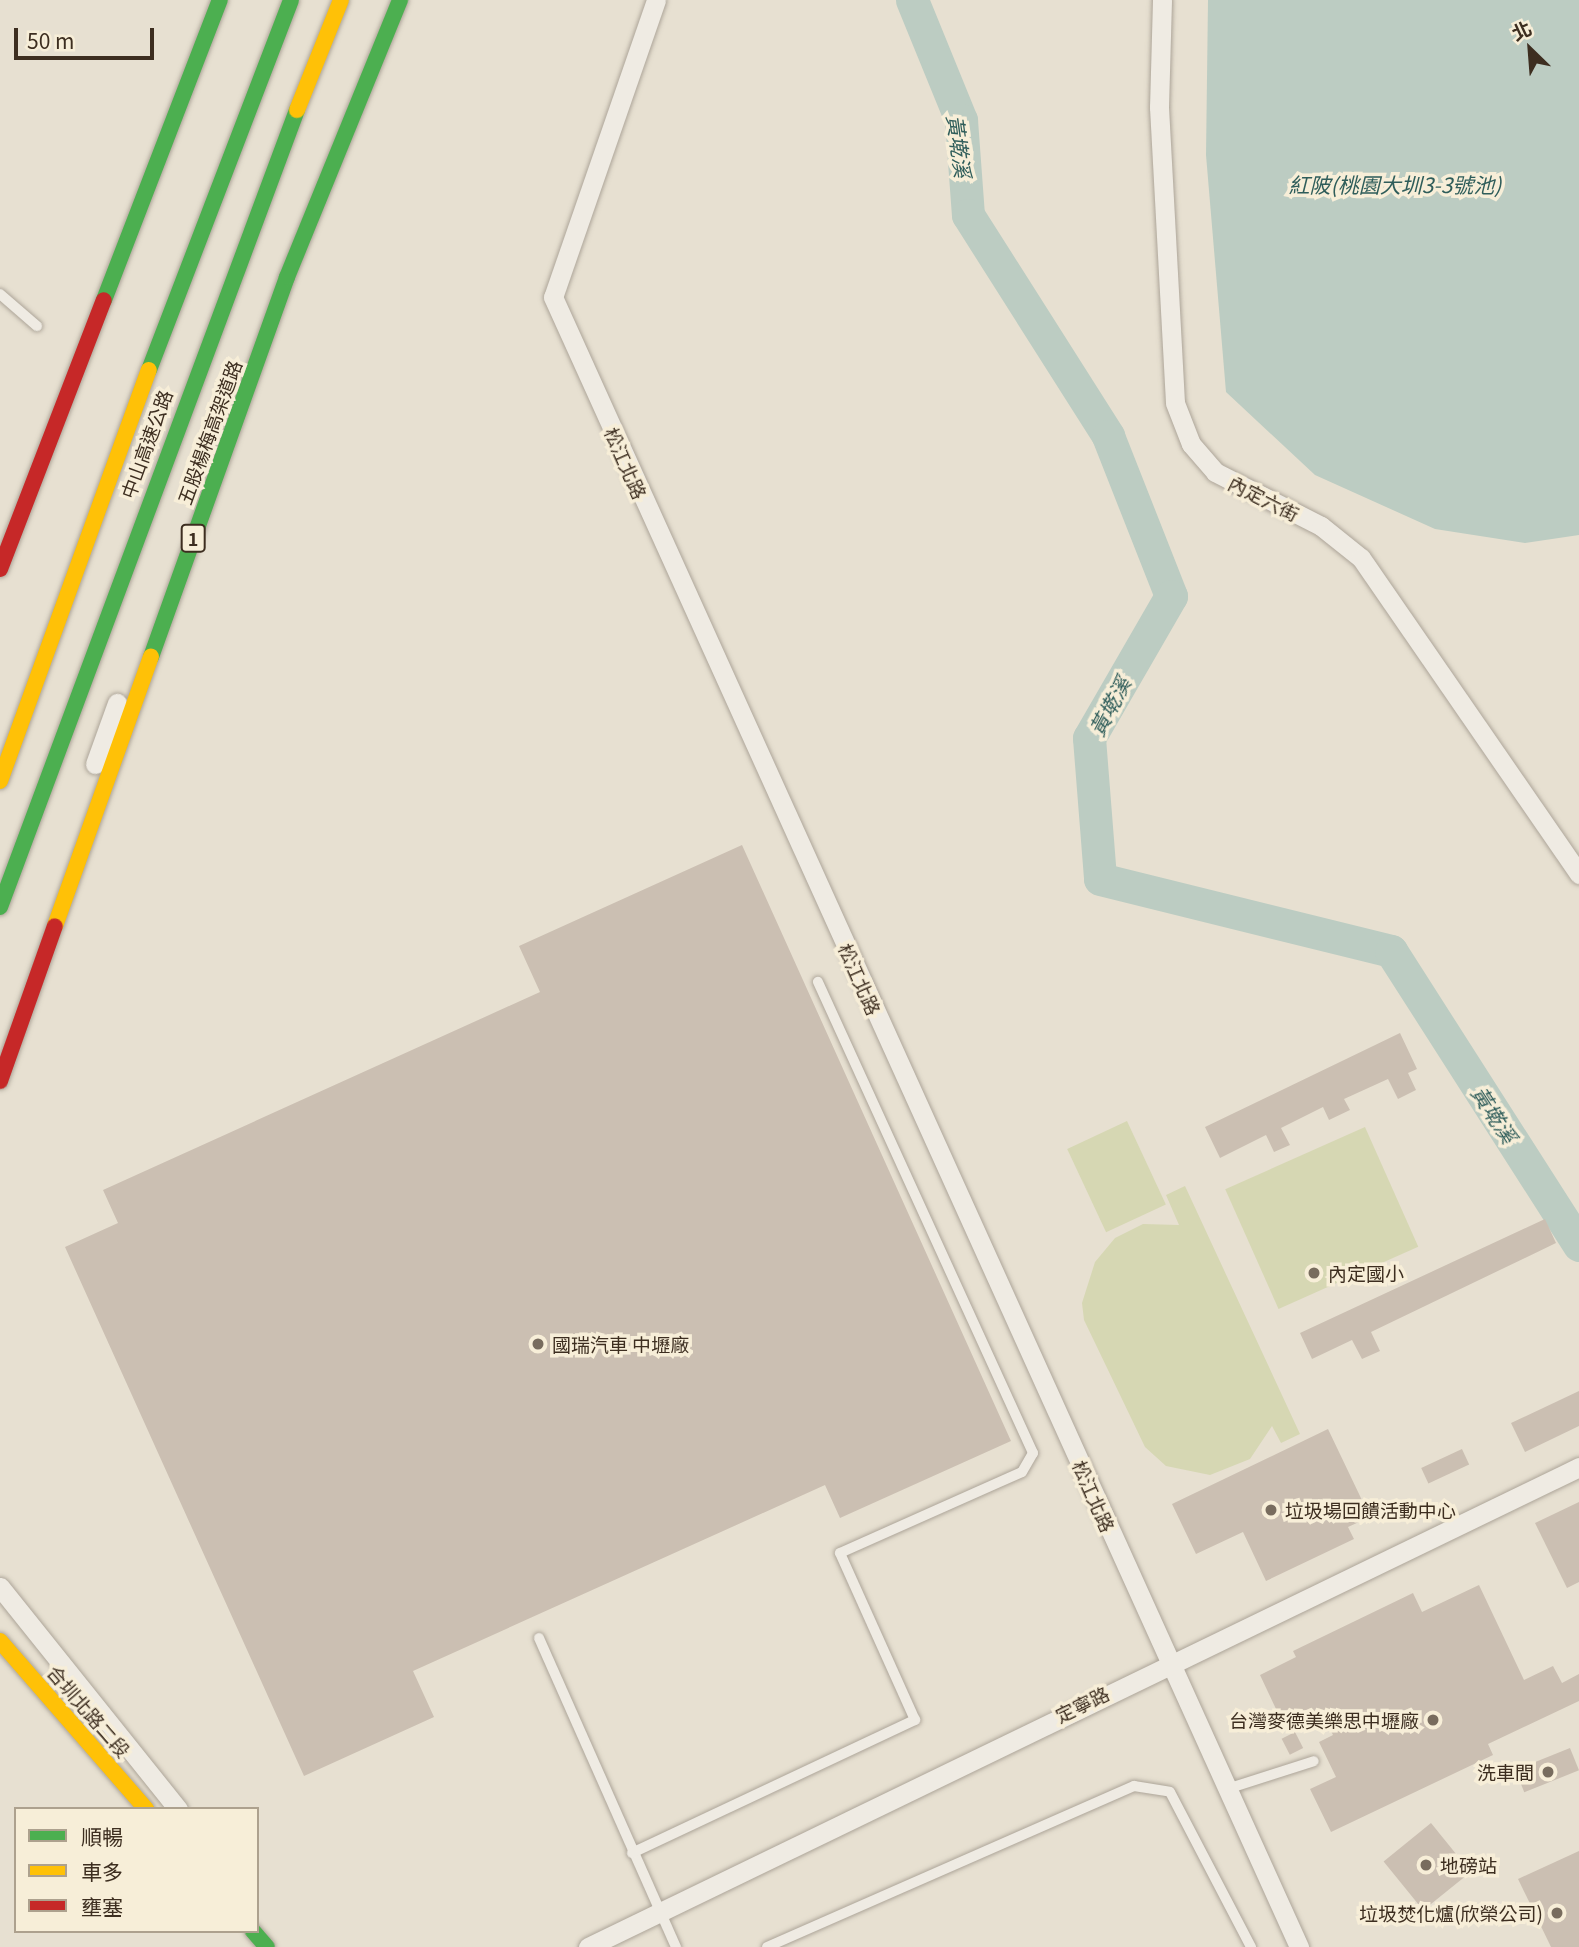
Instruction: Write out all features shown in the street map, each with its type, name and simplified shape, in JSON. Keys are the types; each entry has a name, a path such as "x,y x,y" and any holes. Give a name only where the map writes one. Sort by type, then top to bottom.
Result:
{"main road":[{"path":"0,569 220,0"},
{"name":"中山高速公路","path":"0,781 72,570 291,0"},
{"name":"中山高速公路","path":"0,907 226,284 341,0"},
{"name":"五股楊梅高架道路","path":"0,1081 287,277 400,0"},
{"name":"合圳北路二段","path":"0,1641 144,1806"}],"street":[{"path":"0,1039 106,731 387,0"},
{"name":"松江北路","path":"656,0 553,296 1298,1947"},
{"name":"內定六街","path":"1162,0 1159,107 1175,403 1191,444 1215,472 1321,526 1361,558 1579,874"},
{"name":"定寧路","path":"587,1947 1170,1661 1579,1467"},
{"path":"0,1587 176,1807"},
{"path":"128,1747 146,1790 144,1806"}],"lane":[{"path":"0,294 37,326"},
{"path":"632,1853 915,1720 840,1553 1022,1472 1033,1453 818,982"},
{"path":"539,1638 632,1853 676,1947"},
{"path":"1226,1790 1314,1761"},
{"path":"767,1947 1134,1786 1170,1792 1251,1947"}],"green space":[{"path":"1127,1121 1166,1204 1106,1232 1067,1149"},
{"path":"1365,1127 1418,1247 1279,1309 1225,1189"},
{"path":"1185,1186 1300,1434 1281,1443 1272,1426 1250,1459 1210,1475 1166,1466 1145,1447 1084,1320 1082,1303 1095,1262 1115,1238 1143,1224 1179,1225 1166,1195"}],"water":[{"name":"紅陂(桃園大圳3-3號池)","path":"1208,0 1579,0 1579,535 1525,543 1435,529 1315,475 1226,392 1206,155"}],"building":[{"name":"國瑞汽車 中壢廠","path":"742,845 1011,1441 840,1518 825,1485 413,1671 434,1717 304,1776 65,1247 118,1223 103,1190 540,992 519,946"},
{"path":"1400,1033 1417,1069 1408,1073 1416,1090 1398,1099 1388,1079 1344,1099 1350,1110 1329,1120 1323,1107 1281,1128 1290,1145 1274,1152 1266,1135 1220,1158 1205,1127"},
{"path":"1545,1219 1556,1243 1371,1332 1380,1351 1362,1359 1352,1340 1312,1359 1300,1333"},
{"path":"1579,1391 1579,1426 1525,1452 1511,1423"},
{"name":"垃圾場回饋活動中心","path":"1328,1429 1370,1517 1348,1527 1354,1539 1266,1581 1243,1532 1196,1554 1172,1504"},
{"path":"1462,1449 1469,1464 1428,1483 1421,1468"},
{"path":"1579,1502 1579,1582 1567,1588 1535,1523"},
{"name":"台灣麥德美樂思中壢廠","path":"1479,1585 1524,1680 1553,1666 1562,1683 1579,1674 1579,1701 1488,1744 1493,1755 1331,1832 1310,1789 1336,1777 1319,1742 1333,1735 1320,1709 1284,1726 1260,1675 1296,1657 1293,1651 1413,1593 1422,1612"},
{"path":"1295,1732 1303,1748 1290,1755 1282,1739"},
{"name":"洗車間","path":"1570,1748 1579,1770 1524,1792 1515,1770"},
{"name":"地磅站","path":"1431,1823 1471,1872 1423,1910 1384,1861"},
{"name":"垃圾焚化爐(欣榮公司)","path":"1579,1851 1579,1947 1551,1947 1518,1879"}],"waterway":[{"name":"黃墘溪","path":"912,0 961,120 968,215 1108,436 1171,596 1089,738 1100,879 1391,951 1579,1245"}],"traffic: fast":[{"path":"104,300 220,0"},
{"path":"149,370 291,0"},
{"path":"151,657 287,277 400,0"},
{"path":"0,907 297,110"},
{"path":"255,1933 267,1947"}],"traffic: slow":[{"path":"297,110 341,0"},
{"path":"0,781 149,370"},
{"path":"55,926 151,657"},
{"path":"0,1641 144,1807"}],"traffic: jam":[{"path":"0,569 104,300"},
{"path":"0,1081 55,926"}],"place":[{"name":"內定國小","path":"1314,1273"},
{"name":"國瑞汽車 中壢廠","path":"538,1344"},
{"name":"垃圾場回饋活動中心","path":"1271,1510"},
{"name":"台灣麥德美樂思中壢廠","path":"1433,1720"},
{"name":"洗車間","path":"1548,1772"},
{"name":"地磅站","path":"1426,1865"},
{"name":"垃圾焚化爐(欣榮公司)","path":"1557,1913"}]}
